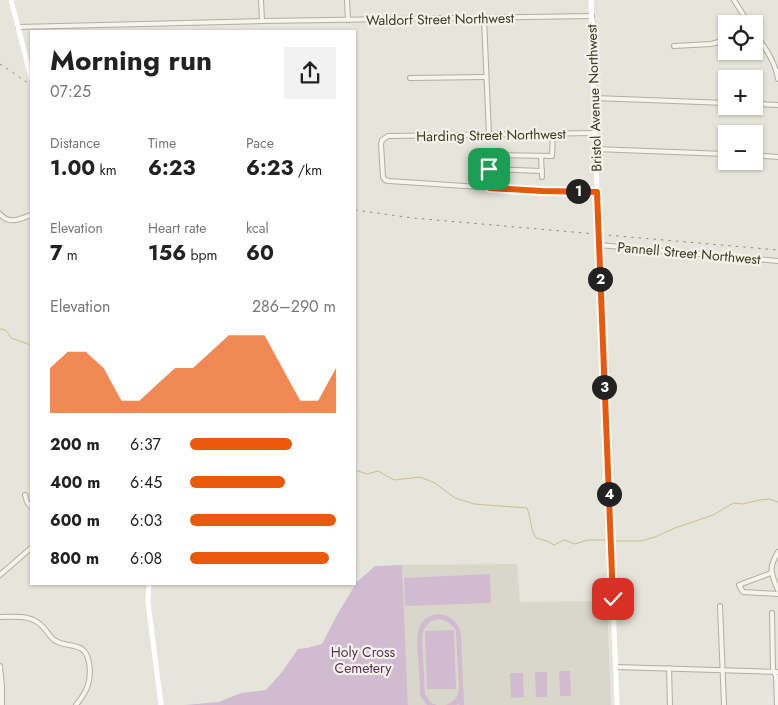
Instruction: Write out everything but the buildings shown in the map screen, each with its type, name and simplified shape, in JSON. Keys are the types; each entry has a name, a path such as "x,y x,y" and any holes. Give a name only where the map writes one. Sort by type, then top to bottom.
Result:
{"street":[{"path":"11,0 30,74"},
{"path":"261,0 262,21"},
{"path":"347,0 348,20"},
{"name":"Bristol Avenue Northwest","path":"591,0 617,705"},
{"path":"734,0 743,15"},
{"name":"Waldorf Street Northwest","path":"18,26 592,16"},
{"path":"484,18 489,135"},
{"path":"674,46 718,42"},
{"path":"763,45 774,64 778,79"},
{"path":"410,78 486,77"},
{"path":"595,98 718,103"},
{"path":"763,104 778,104"},
{"name":"Harding Street Northwest","path":"490,188 389,182 383,178 382,140 388,136 595,133"},
{"path":"553,134 552,156 489,155 490,188 597,192"},
{"path":"595,149 718,154"},
{"path":"542,156 542,177"},
{"path":"763,156 778,157"},
{"path":"489,169 542,171"},
{"path":"0,214 8,221 19,220 30,215"},
{"name":"Pannell Street Northwest","path":"599,245 778,260"},
{"path":"25,495 26,502 30,506"},
{"path":"0,575 30,549"},
{"path":"778,552 771,565 771,573 778,590"},
{"path":"771,573 739,585 743,592 778,594"},
{"path":"149,585 148,602 161,705"},
{"path":"720,606 724,705"},
{"path":"772,613 777,705"},
{"path":"0,617 32,618 39,622 52,639 58,643 78,647 87,654 89,661 88,686 76,705"},
{"path":"0,666 2,705"},
{"path":"616,667 776,672"},
{"path":"669,668 670,705"}],"shaded area":[{"path":"517,564 520,602 607,601 611,705 408,705 402,565"}],"green space":[{"name":"Holy Cross Cemetery","path":"402,565 408,705 185,705 219,702 241,693 266,690 282,672 298,649 322,644 357,582 375,566"},
{"path":"490,574 491,603 405,606 404,578"},
{"path":"438,614 451,618 459,627 464,705 459,705 459,703 457,705 446,705 455,699 459,688 456,631 452,625 442,619 431,621 424,630 422,637 425,694 431,703 437,705 427,705 421,697 417,643 419,630 425,619"},
{"path":"454,630 456,689 427,689 425,631"},
{"path":"559,671 570,671 571,696 560,696"},
{"path":"535,672 547,672 547,697 536,697"},
{"path":"510,673 523,673 524,697 511,698"}],"waterway":[{"path":"0,329 6,331 11,338 30,345"},
{"path":"356,470 367,474 378,471 394,480 420,477 435,483 455,498 474,504 527,508 536,538 554,545 564,540 575,544 588,540 609,540"},
{"path":"613,541 641,541 655,537 713,515 734,503 742,504 769,499 778,502"}],"railway":[{"path":"0,64 30,84"},
{"path":"356,210 413,218 778,250"}],"route":[{"path":"489,169 490,188 597,192 613,599"}]}
